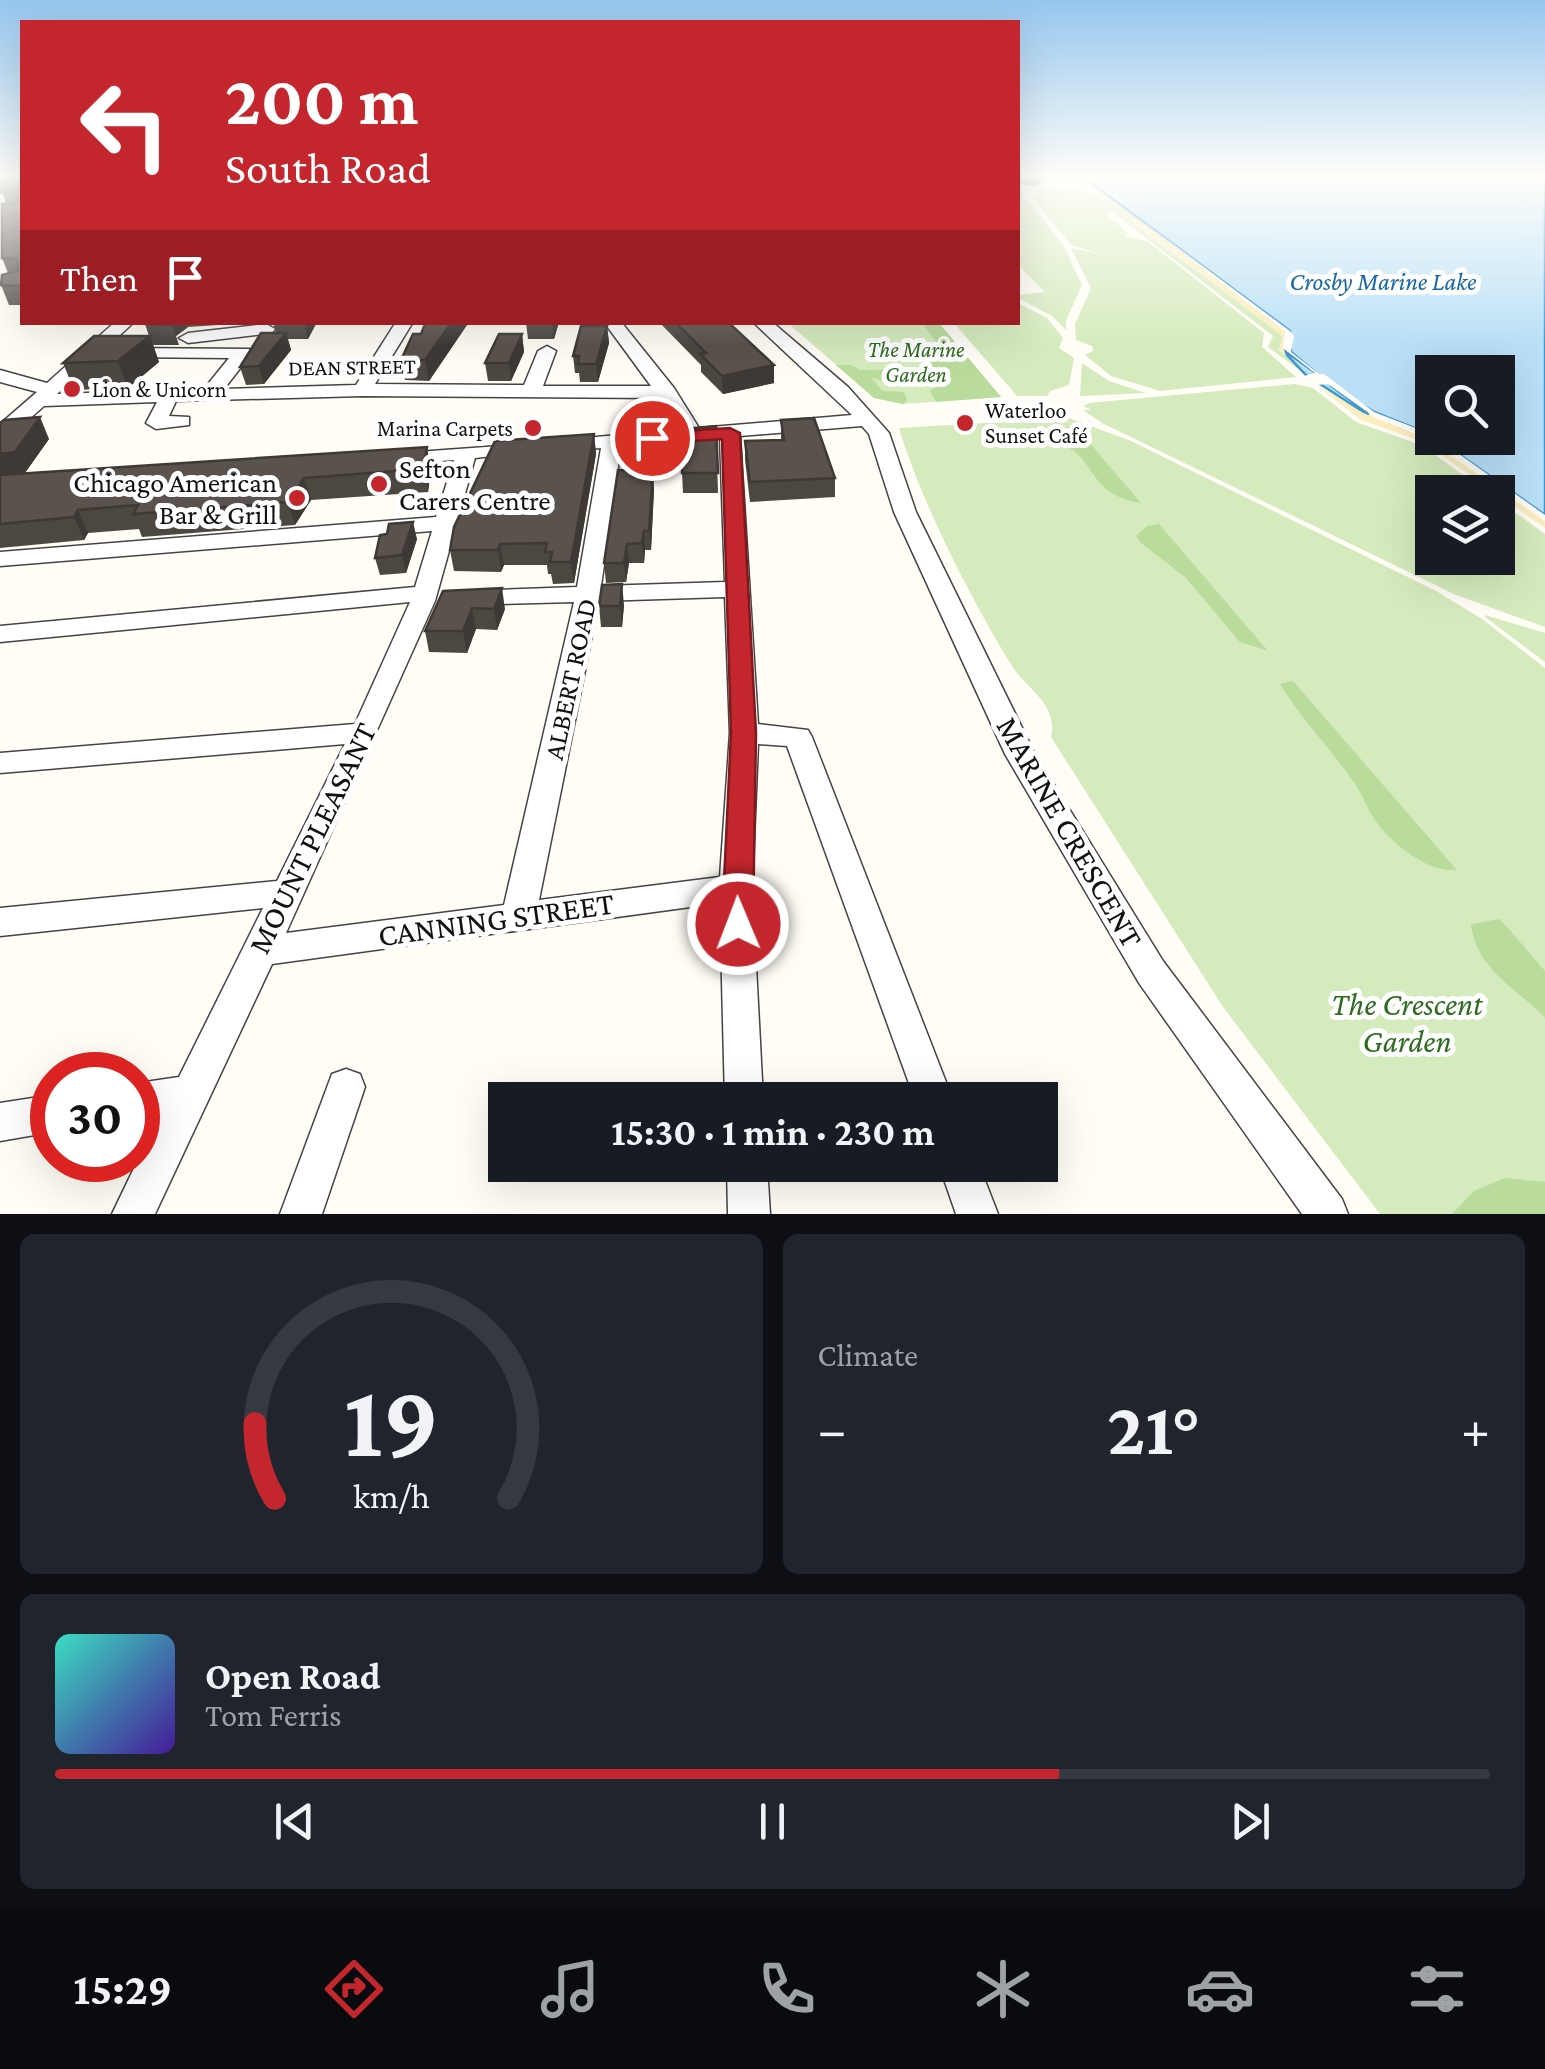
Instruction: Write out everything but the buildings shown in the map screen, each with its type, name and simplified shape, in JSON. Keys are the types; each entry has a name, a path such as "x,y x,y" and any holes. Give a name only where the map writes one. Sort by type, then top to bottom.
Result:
{"street":[{"path":"362,390 403,325"},
{"path":"614,325 690,426"},
{"path":"764,325 869,420"},
{"path":"0,434 92,352 132,330 206,338 269,326"},
{"path":"208,396 269,326"},
{"path":"531,391 540,351 570,350"},
{"path":"92,352 244,353"},
{"name":"DEAN STREET","path":"0,376 44,395 168,397 362,390 667,392"},
{"path":"168,397 156,424 182,422"},
{"path":"369,460 869,420"},
{"name":"MARINE CRESCENT","path":"869,420 884,444 904,512 1020,754 1150,972 1327,1214"},
{"path":"730,433 744,733 736,888 743,1082"},
{"name":"ALBERT ROAD","path":"519,914 588,593 612,441"},
{"name":"MOUNT PLEASANT","path":"134,1214 365,733 424,597 466,453"},
{"path":"0,559 448,523"},
{"path":"0,634 424,597 738,589"},
{"path":"0,762 365,733"},
{"path":"744,733 798,737 927,1082"},
{"name":"CANNING STREET","path":"257,951 736,888"},
{"path":"0,922 286,894"},
{"path":"300,1214 346,1087"},
{"path":"160,1098 189,1094"},
{"path":"0,1122 30,1117"},
{"path":"747,1182 748,1214"},
{"path":"965,1182 977,1214"}],"green space":[{"path":"1020,233 1053,233 1064,246 1082,285 1066,321 1066,330 1052,316 1020,299 1020,295 1045,292 1020,267"},
{"path":"1061,233 1128,233 1125,236 1147,241 1264,333 1262,347 1296,377 1160,391 1111,376 1085,355 1093,351 1092,346 1076,340 1075,324 1091,288 1071,248 1101,254 1071,245"},
{"path":"1139,233 1146,233 1277,331 1283,337 1279,350 1306,375 1268,347 1273,336"},
{"path":"1020,304 1047,318 1063,338 1059,348 1074,358 1069,385 1050,391 1047,396 1017,396 956,325 1020,325"},
{"name":"The Marine Garden","path":"790,325 941,325 1001,397 903,404 874,398"},
{"path":"924,325 941,325 1001,397 936,402 930,391 945,380 925,378 909,387 872,378 882,391 904,392 907,400 903,404 874,398 836,365 851,365 860,370 912,369 946,355"},
{"path":"1082,363 1109,381 1146,393 1080,396"},
{"path":"1295,384 1313,388 1356,422 1415,443 1415,455 1435,455 1463,475 1415,475 1415,575 1515,575 1515,512 1545,534 1545,627 1456,595 1102,423 1083,410 1091,410 1083,406"},
{"name":"The Crescent Garden","path":"1069,418 1131,441 1436,591 1482,619 1545,668 1545,1214 1380,1214 1223,1007 1051,737 1046,706 1012,666 980,611 921,488 899,428"},
{"path":"1075,426 1141,503 1109,491 1078,454 1052,440 1063,428"},
{"path":"1159,524 1268,651 1240,642 1185,577 1141,543 1136,536 1147,526"},
{"path":"1485,617 1545,633 1545,662"},
{"path":"1293,681 1457,870 1422,862 1381,828 1355,784 1280,684"},
{"path":"1500,919 1545,971 1545,1018 1499,977 1474,940 1471,924"},
{"path":"1505,1178 1545,1182 1545,1214 1452,1214 1474,1191"}],"sand":[{"path":"1147,233 1156,233 1285,331 1283,347 1304,373 1279,350 1283,338"},
{"path":"1316,385 1376,418 1415,432 1415,439 1361,420"},
{"path":"1441,455 1450,455 1479,475 1470,475"},
{"path":"1515,500 1545,521 1545,528 1515,507"}],"water":[{"name":"Crosby Marine Lake","path":"1158,233 1545,233 1545,515 1515,494 1515,475 1488,475 1460,455 1515,455 1515,355 1415,355 1415,428 1374,412 1330,385 1369,414 1362,411 1306,375 1286,352 1316,373 1291,352 1290,331"}],"pier":[{"path":"1157,233 1290,331 1294,336 1291,352 1319,374 1374,412 1415,428 1415,434 1376,418 1328,384 1316,385 1304,376 1315,373 1283,348 1288,337"},
{"path":"1452,455 1461,455 1489,475 1481,475"},
{"path":"1515,494 1545,515 1545,520 1515,499"}],"place":[{"name":"Lion & Unicorn","path":"72,389"},
{"name":"Waterloo Sunset Café","path":"965,423"},
{"name":"Marina Carpets","path":"533,428"},
{"name":"Sefton Carers Centre","path":"379,484"},
{"name":"Chicago American Bar & Grill","path":"297,498"}],"route":[{"path":"652,438 730,433 744,733 736,888 738,924"}]}
